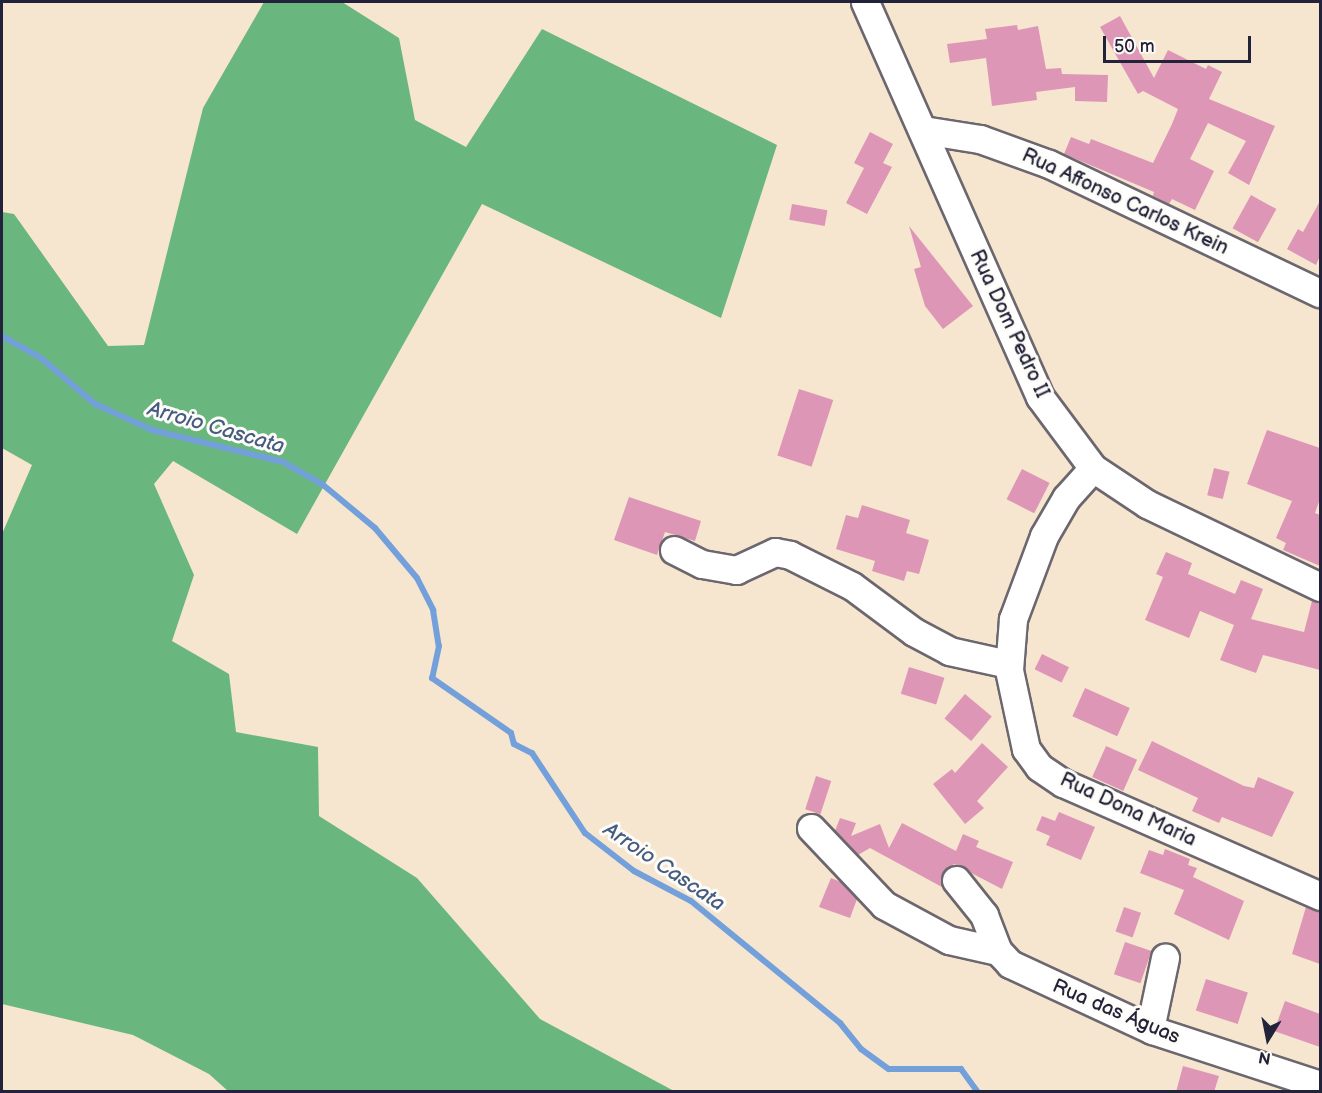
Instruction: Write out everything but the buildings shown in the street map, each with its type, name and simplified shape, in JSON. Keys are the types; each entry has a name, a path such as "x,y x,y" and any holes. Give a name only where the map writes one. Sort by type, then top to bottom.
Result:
{"street":[{"name":"Rua Dom Pedro II","path":"865,2 1040,397 1093,468 1147,504 1320,587"},
{"name":"Rua Affonso Carlos Krein","path":"923,130 980,139 1048,164 1320,293"},
{"name":"Rua Dona Maria","path":"1093,468 1066,498 1044,536 1012,619 1008,664 1020,730 1026,748 1039,766 1063,783 1320,896"},
{"path":"674,550 702,564 736,570 775,552 790,555 852,586 914,632 949,651 1008,664"},
{"path":"811,828 884,905 950,940 998,951"},
{"name":"Rua das Águas","path":"957,880 984,915 998,951 1010,964 1038,979 1150,1029 1320,1085"},
{"path":"1150,1029 1165,958"}],"green space":[{"path":"264,2 342,2 399,38 415,120 466,147 542,29 777,145 721,318 482,204 297,534 173,461 154,484 194,575 172,641 229,674 236,732 318,747 319,816 417,878 540,1019 674,1091 228,1091 209,1074 133,1035 2,1004 2,534 32,465 2,448 2,212 14,214 108,346 144,345 203,108"}],"waterway":[{"name":"Arroio Cascata","path":"2,336 41,358 95,404 152,430 283,462 322,484 375,528 417,578 433,610 439,646 432,678 511,733 514,744 532,753 585,833 634,871 691,901 840,1023 861,1049 889,1069 961,1069 978,1092"}]}
